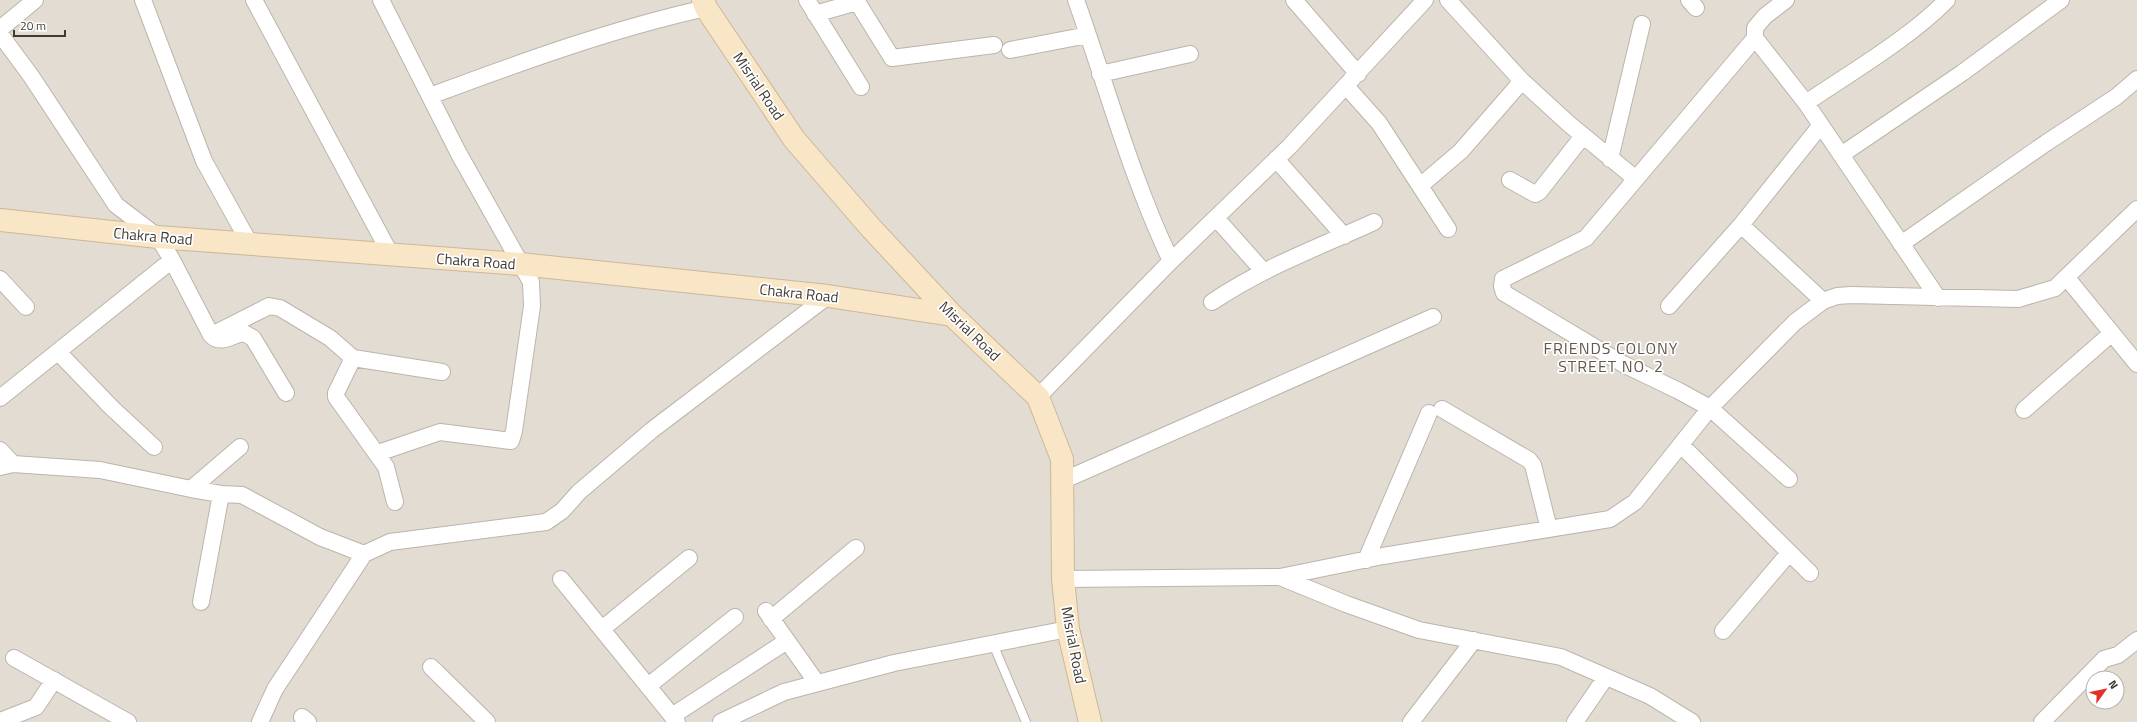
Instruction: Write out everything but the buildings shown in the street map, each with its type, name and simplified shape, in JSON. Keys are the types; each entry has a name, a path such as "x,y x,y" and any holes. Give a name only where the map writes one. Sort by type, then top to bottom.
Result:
{"main road":[{"name":"Misrial Road","path":"705,4 794,139 871,228 952,315 1038,397 1062,459 1063,579 1068,629 1090,722"},
{"name":"Chakra Road","path":"0,220 158,237 520,264 828,296 952,315"}],"street":[{"path":"0,28 35,0"},
{"path":"143,0 204,160 250,244"},
{"path":"254,0 391,255"},
{"path":"378,453 440,432 511,441 514,431 532,306 531,282 459,154 381,0"},
{"path":"806,0 861,88"},
{"path":"1076,0 1100,74 1156,230 1171,261"},
{"path":"1294,0 1358,74"},
{"path":"1038,397 1171,261 1276,160 1358,74 1425,0"},
{"path":"1448,0 1522,81 1583,136 1636,179"},
{"path":"1786,0 1766,16 1755,28 1755,38 1806,103 1938,298"},
{"path":"1806,103 1898,40 1937,10 1947,0"},
{"path":"1841,155 1962,73 2061,0"},
{"path":"816,14 856,1 892,58 994,45"},
{"path":"430,96 528,60 705,4"},
{"path":"1610,159 1642,24"},
{"path":"0,34 31,76 116,205 158,237 172,260 211,335 215,339 222,341 235,334 244,333 253,338 286,393"},
{"path":"1010,50 1088,35"},
{"path":"1755,38 1586,238 1504,279 1502,286 1504,293 1623,364 1710,408 1789,479"},
{"path":"1100,74 1190,54"},
{"path":"1901,244 2046,143 2116,97 2137,79"},
{"path":"1420,186 1461,151 1522,81"},
{"path":"1346,86 1379,123 1448,229"},
{"path":"1669,306 1741,225 1821,125"},
{"path":"1510,180 1534,194 1539,192 1583,136"},
{"path":"1276,160 1344,236"},
{"path":"1063,579 1280,577 1366,560 1610,519 1635,502 1710,408 1794,322 1823,300 1837,296 1851,295 2018,299 2055,288 2136,212"},
{"path":"1216,218 1264,272"},
{"path":"1212,302 1236,286 1264,272 1374,222"},
{"path":"1741,225 1823,300"},
{"path":"0,398 172,260"},
{"path":"2067,278 2137,364"},
{"path":"0,279 26,307"},
{"path":"260,722 275,689 364,554 390,542 546,522 562,511 579,492 652,430 828,296"},
{"path":"211,335 269,306 280,308 330,338 354,358 442,372"},
{"path":"1062,481 1433,316"},
{"path":"2024,410 2112,333"},
{"path":"58,352 112,408 154,447"},
{"path":"354,358 336,393 336,397 378,453 386,467 395,502"},
{"path":"1366,560 1436,411 1529,460 1533,465 1549,529"},
{"path":"1681,445 1810,573"},
{"path":"191,490 225,458 240,447"},
{"path":"0,450 6,465 100,470 191,490 242,495 320,538 364,554"},
{"path":"201,602 221,494"},
{"path":"818,683 768,614 856,548"},
{"path":"1723,631 1789,553"},
{"path":"602,629 689,558"},
{"path":"1280,577 1346,604 1419,630 1561,657 1650,696 1692,722"},
{"path":"561,579 675,719 787,641"},
{"path":"648,686 735,617"},
{"path":"721,722 784,692 894,663 1068,629"},
{"path":"1411,722 1474,640"},
{"path":"2042,722 2104,659 2118,655 2137,640"},
{"path":"14,658 128,722"},
{"path":"431,667 487,722"},
{"path":"1575,722 1606,677"},
{"path":"0,721 36,707 54,680"}],"lane":[{"path":"993,644 1026,722"}],"shaded area":[{"path":"0,0 2137,0 2137,722 0,722"}],"district":[{"name":"FRIENDS COLONY STREET NO. 2","path":"1611,357"}]}
